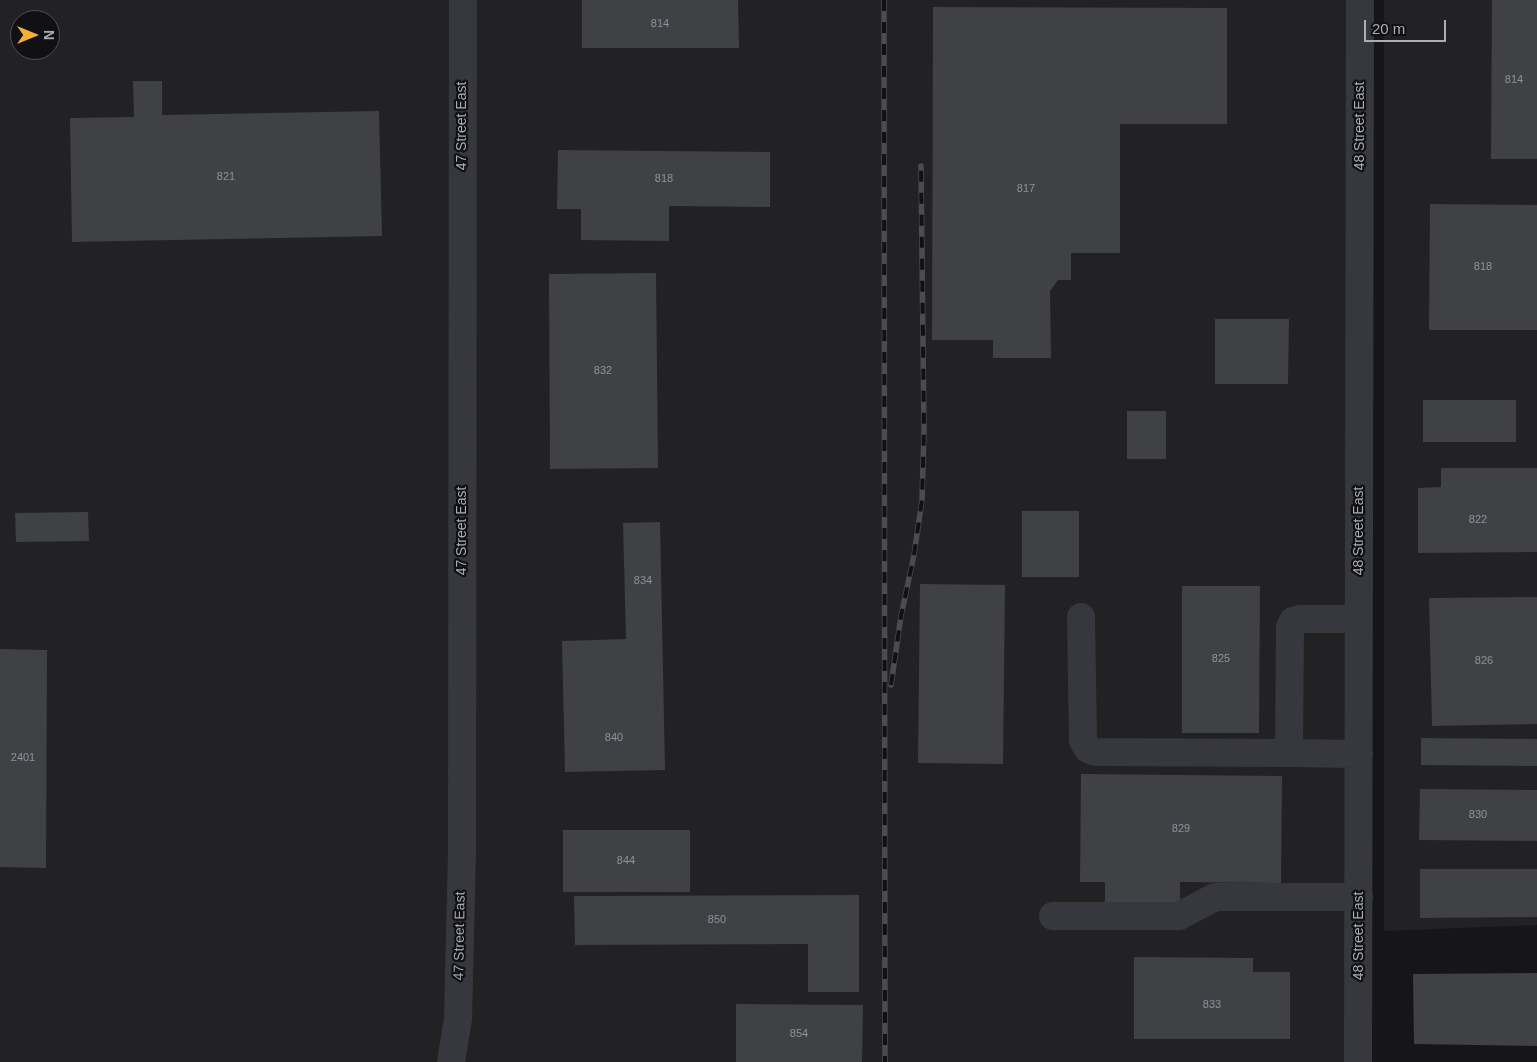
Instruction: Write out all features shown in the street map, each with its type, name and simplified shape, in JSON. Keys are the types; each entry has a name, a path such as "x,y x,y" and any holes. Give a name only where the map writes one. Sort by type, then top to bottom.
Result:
{"street":[{"name":"47 Street East","path":"451,1062 458,1019 462,851 462,0"},
{"name":"48 Street East","path":"1358,1062 1360,0"},
{"path":"1081,617 1082,741 1088,749 1095,752 1359,754"},
{"path":"1290,753 1290,627 1293,621 1300,619 1359,620"},
{"path":"1053,916 1179,916 1216,897 1359,897"}],"shaded area":[{"path":"0,0 1360,0 1358,1062 0,1062"},
{"path":"1384,0 1537,0 1537,925 1384,931"}],"building":[{"path":"582,0 738,0 739,48 582,48"},
{"path":"1492,0 1537,0 1537,159 1491,159"},
{"path":"933,7 1227,8 1227,124 1120,124 1120,253 1071,253 1071,280 1058,280 1050,291 1051,358 993,358 993,340 932,340"},
{"path":"133,81 162,81 162,115 379,111 382,236 72,242 70,118 134,117"},
{"path":"558,150 770,152 770,207 669,206 669,241 581,240 581,209 557,209"},
{"path":"1430,204 1537,205 1537,330 1429,330"},
{"path":"656,273 658,468 550,469 549,274"},
{"path":"1215,319 1289,319 1288,384 1215,384"},
{"path":"1423,400 1516,400 1516,442 1423,442"},
{"path":"1127,411 1166,411 1166,459 1127,459"},
{"path":"1441,468 1537,468 1537,552 1418,553 1418,488 1441,487"},
{"path":"1022,511 1079,511 1079,577 1022,577"},
{"path":"88,512 89,541 16,542 15,513"},
{"path":"660,522 665,770 565,772 562,641 626,639 623,523"},
{"path":"920,584 1005,585 1003,764 918,763"},
{"path":"1182,586 1260,586 1259,733 1182,733"},
{"path":"1537,597 1537,724 1432,726 1429,598"},
{"path":"0,649 47,650 46,868 0,867"},
{"path":"1421,738 1537,739 1537,766 1421,765"},
{"path":"1081,774 1282,776 1281,883 1180,882 1180,904 1105,903 1105,882 1080,882"},
{"path":"1420,789 1537,790 1537,841 1419,840"},
{"path":"563,830 690,830 690,892 563,892"},
{"path":"1420,869 1537,869 1537,917 1420,918"},
{"path":"859,895 859,992 808,992 808,944 575,945 574,896"},
{"path":"1134,957 1253,958 1253,972 1290,972 1290,1039 1134,1039"},
{"path":"1537,973 1537,1046 1414,1044 1413,974"},
{"path":"736,1004 863,1005 862,1062 736,1062"}],"railway":[{"path":"884,0 885,1062"},
{"path":"891,685 901,616 914,555 922,500 924,430 921,166"}]}
